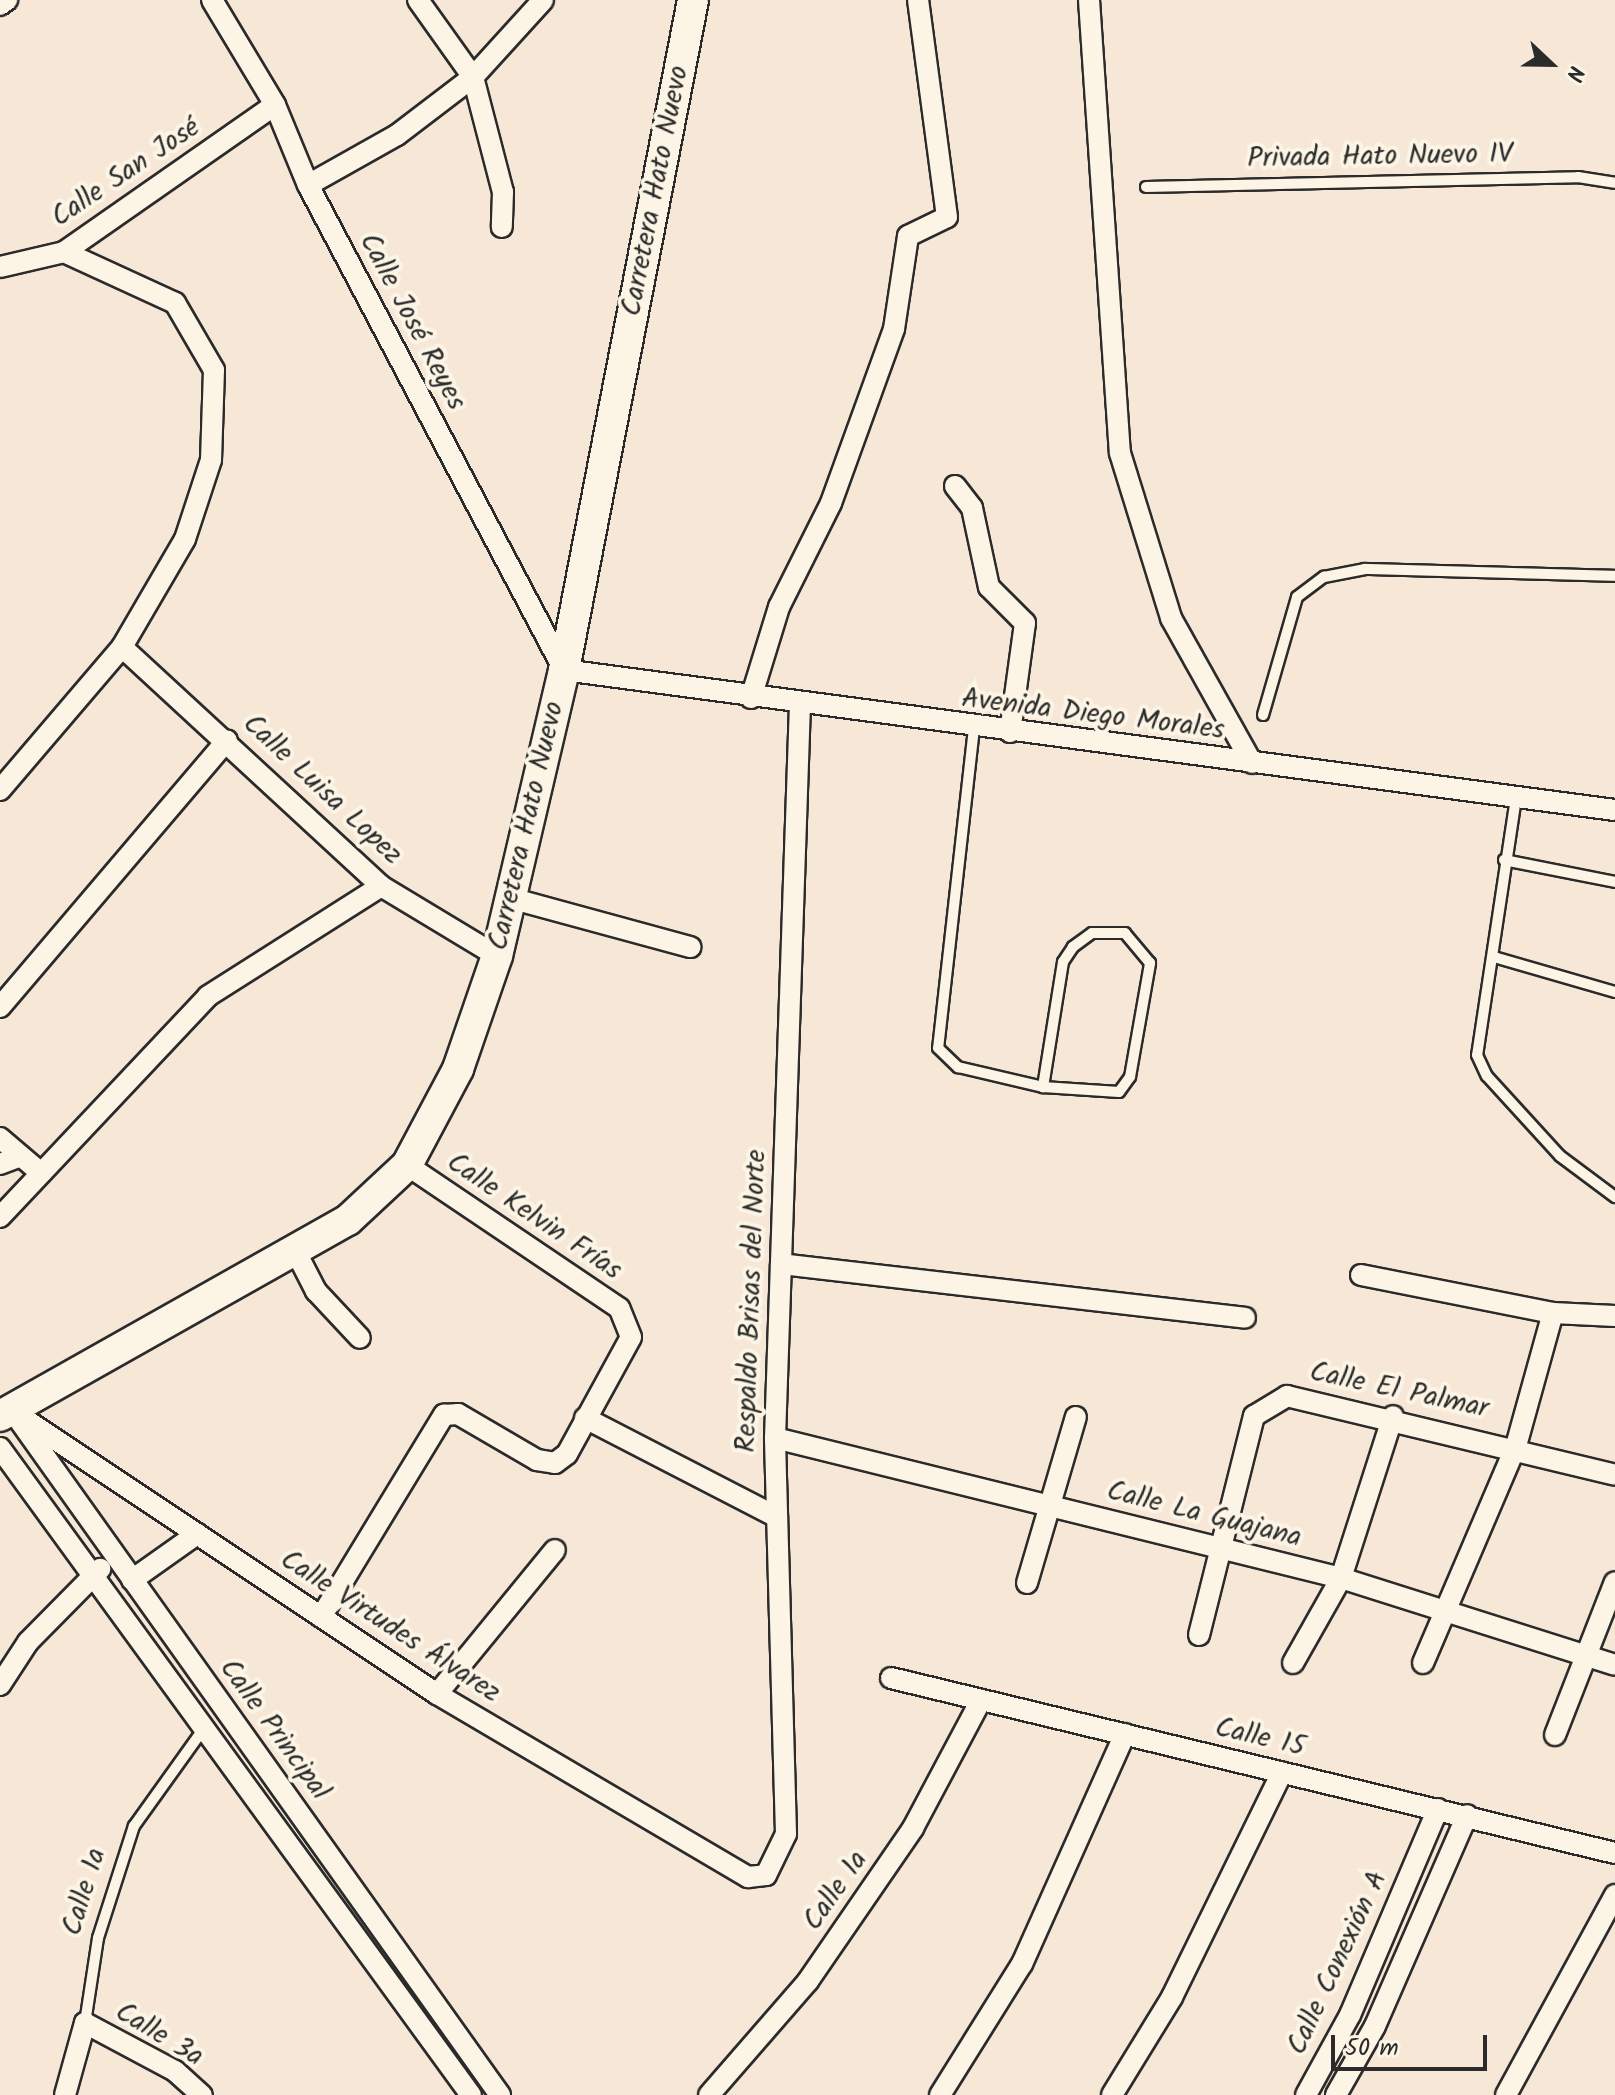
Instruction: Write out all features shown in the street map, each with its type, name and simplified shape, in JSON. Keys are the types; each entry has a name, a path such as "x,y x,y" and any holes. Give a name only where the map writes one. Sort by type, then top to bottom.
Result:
{"main road":[{"name":"Carretera Hato Nuevo","path":"4,1409 297,1254 348,1220 407,1165 458,1069 497,956 564,670 693,0"}],"street":[{"path":"0,5 7,0"},
{"name":"Calle José Reyes","path":"212,0 275,105 308,185 564,670"},
{"path":"418,0 473,77 503,192 502,227"},
{"path":"308,185 397,135 473,77 543,0"},
{"path":"751,698 779,607 831,503 894,329 908,236 947,217 918,0"},
{"path":"1089,0 1120,453 1171,618 1252,763"},
{"name":"Calle San José","path":"0,267 64,252 275,105"},
{"path":"0,790 122,647 185,539 211,460 214,370 175,303 64,252"},
{"path":"955,486 972,508 989,587 1025,623 1010,732"},
{"name":"Calle Luisa Lopez","path":"122,647 227,740 381,886 497,956"},
{"name":"Avenida Diego Morales","path":"564,670 800,705 1615,810"},
{"name":"Respaldo Brisas del Norte","path":"748,1877 766,1875 786,1834 775,1438 800,705"},
{"path":"0,1007 227,740"},
{"path":"0,1217 208,996 381,886"},
{"path":"510,898 690,947"},
{"path":"0,1138 41,1173"},
{"path":"0,1164 21,1156"},
{"name":"Calle Kelvin Frías","path":"321,1617 444,1415 458,1414 537,1460 555,1463 585,1418 631,1337 629,1321 407,1165"},
{"path":"297,1254 316,1291 360,1338"},
{"path":"781,1264 1245,1318"},
{"path":"1361,1275 1553,1313 1615,1316"},
{"path":"1423,1663 1439,1613 1516,1446 1553,1313"},
{"name":"Calle El Palmar","path":"1199,1635 1254,1416 1266,1404 1287,1396 1393,1416 1516,1446 1615,1475"},
{"name":"Calle Virtudes Álvarez","path":"4,1409 437,1694 748,1877"},
{"name":"Calle Principal","path":"4,1409 115,1555 500,2095"},
{"path":"1293,1663 1341,1578 1393,1416"},
{"path":"1027,1583 1076,1417"},
{"path":"585,1418 777,1517"},
{"name":"Calle La Guajana","path":"775,1438 1341,1578 1439,1613 1615,1665"},
{"name":"Calle Principal","path":"0,1448 206,1725 471,2095"},
{"path":"132,1580 197,1534"},
{"path":"437,1694 555,1550"},
{"path":"0,1685 28,1642 115,1555"},
{"path":"1555,1735 1582,1655 1615,1582"},
{"name":"Calle 15","path":"891,1678 1615,1853"},
{"name":"Calle 1a","path":"709,2095 808,1981 913,1828 981,1700"},
{"path":"940,2095 1022,1964 1125,1734"},
{"path":"1112,2095 1172,1997 1282,1772"},
{"name":"Calle Conexión A","path":"1306,2095 1350,2015 1438,1809"},
{"name":"Calle Conexión A","path":"1336,2095 1375,2026 1467,1815"},
{"path":"1506,2095 1615,1895"},
{"path":"1350,2015 1375,2026"},
{"name":"Calle 1a","path":"65,2095 85,2023"},
{"name":"Calle 3a","path":"85,2023 175,2071 202,2095"}],"lane":[{"name":"Privada Hato Nuevo IV","path":"1146,187 1578,177 1615,183"},
{"path":"1263,715 1297,597 1324,577 1365,569 1615,576"},
{"path":"974,728 938,1048 958,1067 1043,1087 1119,1092 1130,1077 1150,963 1125,933 1092,933 1063,962 1043,1087"},
{"path":"1516,798 1504,860 1494,957 1477,1055 1487,1076 1560,1156 1615,1197"},
{"path":"1504,860 1615,882"},
{"path":"1494,957 1615,992"},
{"name":"Calle 1a","path":"85,2023 98,1938 134,1826 206,1725"}]}
